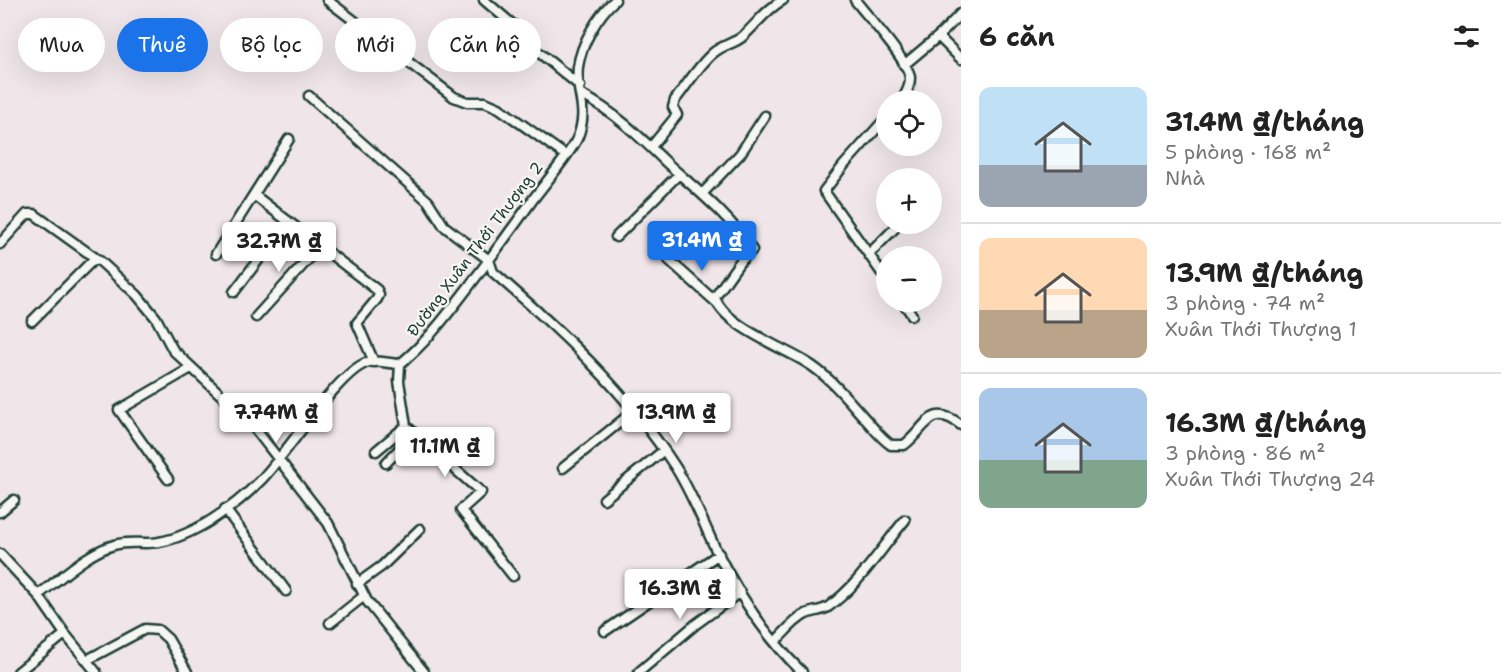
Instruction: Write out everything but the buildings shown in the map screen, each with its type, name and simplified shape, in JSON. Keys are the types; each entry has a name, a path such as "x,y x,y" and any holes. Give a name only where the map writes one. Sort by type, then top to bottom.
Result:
{"street":[{"path":"329,0 454,97 467,102 485,102 499,108 565,156"},
{"path":"484,0 525,35 531,46 651,147 736,229 752,250 739,263 716,297 717,303"},
{"name":"Đường Xuân Thới Thượng 2","path":"400,364 414,353 441,323 576,140 584,112 578,68 588,36 615,0"},
{"path":"651,147 677,115 673,107 675,100 712,53 741,38 762,16 783,0"},
{"path":"855,0 888,40 910,75 906,90"},
{"path":"904,65 941,34 961,13"},
{"path":"941,34 941,39 961,59"},
{"path":"309,96 428,201 444,226 489,260 493,272 570,342 635,410 664,450 691,496 740,592 776,642 802,672"},
{"path":"702,194 740,154 765,116"},
{"path":"876,129 824,191 876,265"},
{"path":"216,254 289,139"},
{"path":"616,237 680,174"},
{"path":"254,195 377,290 379,295 357,323 374,362"},
{"path":"0,244 30,213 95,258 145,303 173,350 237,410 328,523 364,596 424,672"},
{"path":"234,292 288,221"},
{"path":"868,254 889,234"},
{"path":"256,317 321,245"},
{"path":"32,321 95,258"},
{"path":"669,260 733,320 760,338 806,362 824,376 891,445 904,445 937,415 947,416 961,425"},
{"path":"38,595 94,554 112,545 126,542 157,543 205,524 258,483 279,460 320,405 349,373 369,362 400,364 399,381 409,439 386,463"},
{"path":"168,478 119,410 191,369"},
{"path":"563,468 635,410"},
{"path":"376,451 408,428"},
{"path":"408,428 481,492 461,510 513,576"},
{"path":"604,499 664,450"},
{"path":"0,512 14,500"},
{"path":"225,509 286,591"},
{"path":"776,642 805,614 825,609 836,600 855,582 905,520"},
{"path":"357,584 382,566 420,529"},
{"path":"0,554 38,595 65,634 96,672"},
{"path":"605,631 719,554"},
{"path":"639,672 696,624 740,592"},
{"path":"330,624 364,596"},
{"path":"87,660 145,629 158,630 168,639 187,672"},
{"path":"18,672 65,634"}]}
